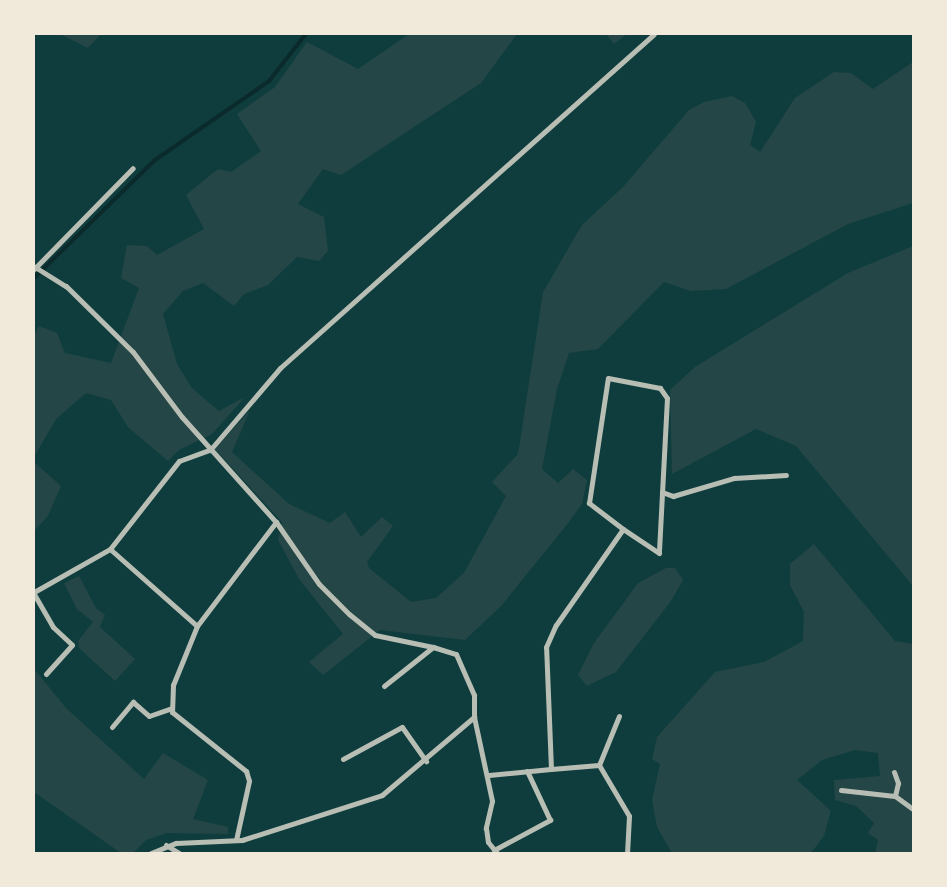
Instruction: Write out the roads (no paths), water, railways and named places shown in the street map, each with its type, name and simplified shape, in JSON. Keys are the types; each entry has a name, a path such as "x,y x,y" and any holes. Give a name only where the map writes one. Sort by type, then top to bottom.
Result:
{"street":[{"path":"46,674 72,645 53,627 34,593 110,549 179,461 210,450 280,368 654,34"},
{"path":"133,168 37,270 66,286 133,352 210,450 276,522 320,584 349,614 375,635 433,647 456,654 474,696 474,717 489,775 492,801 486,828 495,852 550,820 527,772"},
{"path":"608,378 660,388 667,398 658,553 623,529 589,504 608,378"},
{"path":"662,492 673,496 734,478 786,475"},
{"path":"236,840 249,781 246,771 178,720 172,708 173,685 197,626 276,522"},
{"path":"551,769 546,647 556,625 623,529"},
{"path":"110,549 197,626"},
{"path":"384,686 433,647"},
{"path":"112,727 133,702 149,716 172,708"},
{"path":"599,765 619,716"},
{"path":"151,853 166,845 236,840 382,795 426,761 474,717"},
{"path":"343,759 402,727 426,761"},
{"path":"489,775 599,765"},
{"path":"599,765 629,816 626,853"},
{"path":"894,772 898,783 895,796"},
{"path":"841,790 895,796 913,809"},
{"path":"166,845 179,853"}],"waterway":[{"path":"34,278 155,160 269,81 306,34"}]}
